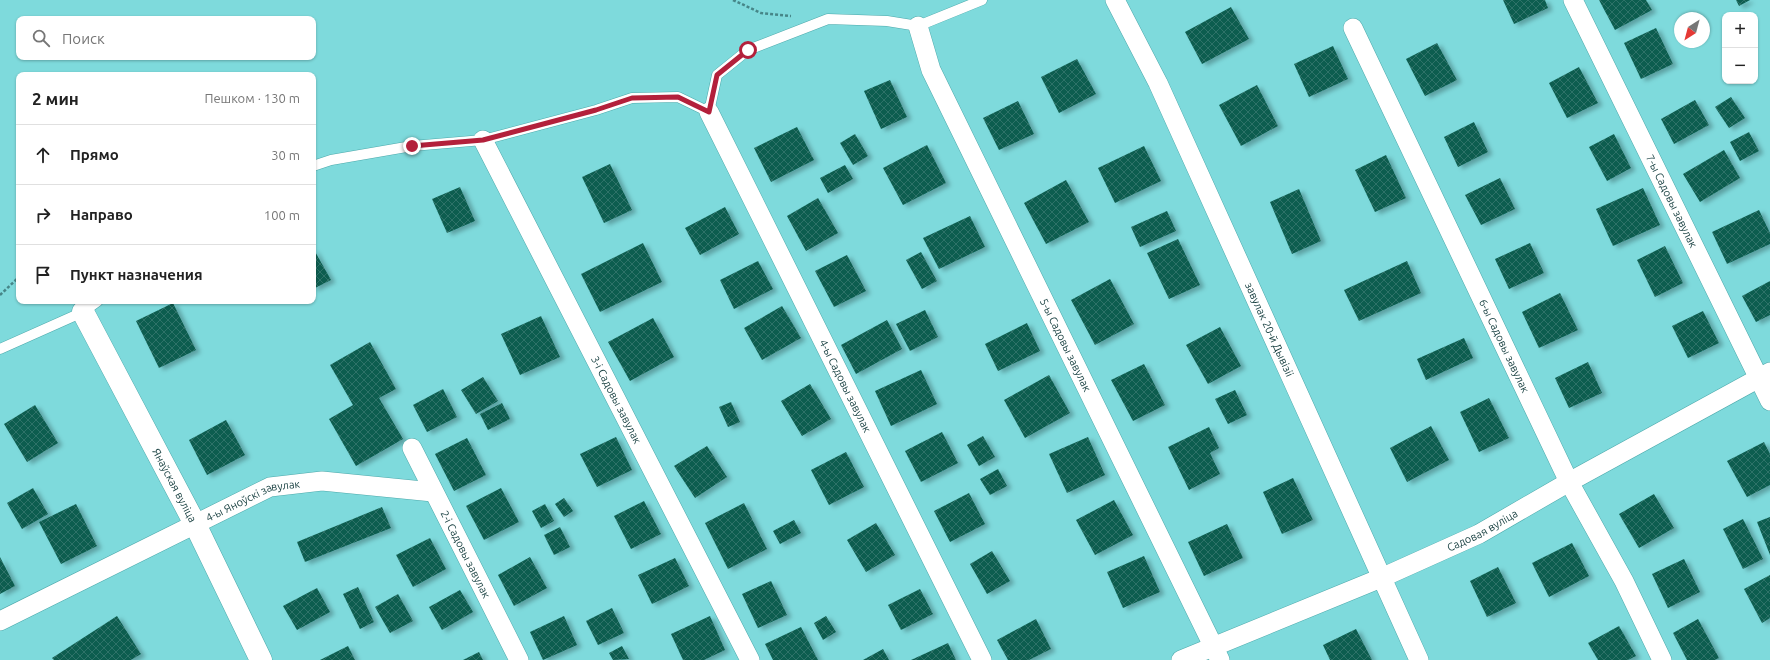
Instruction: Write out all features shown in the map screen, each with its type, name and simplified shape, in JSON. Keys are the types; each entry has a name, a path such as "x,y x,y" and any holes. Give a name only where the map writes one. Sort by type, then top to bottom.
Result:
{"street":[{"name":"завулак 20-й Дывізіі","path":"1116,0 1158,83 1419,660"},
{"name":"7-ы Садовы завулак","path":"1573,0 1764,375 1770,401"},
{"name":"5-ы Садовы завулак","path":"918,26 931,70 1217,653"},
{"name":"6-ы Садовы завулак","path":"1353,28 1568,482 1624,581 1662,660"},
{"name":"4-ы Садовы завулак","path":"709,112 982,660"},
{"name":"3-і Садовы завулак","path":"483,140 750,660"},
{"name":"Янаўская вуліца","path":"90,307 261,660"},
{"name":"Садовая вуліца","path":"1181,660 1217,653 1479,534 1568,482 1764,375"},
{"name":"2-і Садовы завулак","path":"412,448 519,660"},
{"name":"4-ы Яноўскі завулак","path":"0,622 270,487 322,481 433,492"}],"lane":[{"path":"316,165 331,160 412,146 483,140 596,110 632,98 678,97 709,112 717,75 748,50 828,19 887,21 918,26 982,0"},
{"path":"0,350 90,307"}],"path":[{"path":"733,0 760,13 828,19"},
{"path":"0,295 16,280"}],"building":[{"path":"1503,0 1545,0 1548,8 1514,24"},
{"path":"1599,0 1646,0 1652,10 1615,30"},
{"path":"1736,0 1750,0 1739,6"},
{"path":"1231,7 1249,39 1202,64 1185,32"},
{"path":"1656,28 1673,64 1641,79 1624,43"},
{"path":"1437,43 1457,80 1425,96 1406,59"},
{"path":"1333,46 1348,79 1309,97 1294,64"},
{"path":"1077,59 1096,94 1059,113 1041,77"},
{"path":"1579,67 1598,103 1567,118 1549,83"},
{"path":"890,80 907,117 881,129 864,91"},
{"path":"1257,85 1278,126 1241,146 1219,105"},
{"path":"1731,97 1745,118 1729,128 1715,107"},
{"path":"1695,100 1709,125 1674,144 1661,119"},
{"path":"1018,101 1034,134 999,150 983,118"},
{"path":"1474,122 1488,152 1458,167 1444,137"},
{"path":"797,127 814,160 771,182 754,148"},
{"path":"1749,132 1759,151 1740,161 1730,142"},
{"path":"855,134 868,156 853,165 840,143"},
{"path":"1614,134 1631,168 1607,181 1589,147"},
{"path":"927,145 946,183 903,205 883,168"},
{"path":"1144,146 1161,181 1115,203 1098,168"},
{"path":"1724,150 1740,178 1700,202 1683,174"},
{"path":"1386,155 1406,198 1375,212 1355,170"},
{"path":"610,164 632,210 604,223 582,177"},
{"path":"845,165 853,179 828,193 820,178"},
{"path":"1500,178 1515,209 1481,225 1465,195"},
{"path":"1066,180 1089,222 1046,244 1024,203"},
{"path":"460,187 475,221 447,233 432,199"},
{"path":"1643,188 1660,225 1613,246 1596,209"},
{"path":"1299,189 1321,241 1292,254 1270,202"},
{"path":"818,198 838,233 806,251 787,216"},
{"path":"725,207 739,234 700,255 685,228"},
{"path":"1759,210 1770,233 1770,244 1727,264 1712,232"},
{"path":"1167,211 1176,231 1140,247 1131,227"},
{"path":"970,216 985,247 939,269 923,238"},
{"path":"1178,239 1200,285 1169,299 1147,253"},
{"path":"643,243 662,282 600,312 581,274"},
{"path":"1530,243 1544,273 1509,289 1495,259"},
{"path":"1665,246 1683,283 1655,297 1637,260"},
{"path":"921,252 937,281 922,289 906,260"},
{"path":"316,253 331,280 316,288"},
{"path":"847,255 866,291 834,307 815,271"},
{"path":"758,261 773,289 734,309 720,280"},
{"path":"1407,261 1421,293 1359,321 1344,290"},
{"path":"1110,279 1134,324 1095,345 1071,300"},
{"path":"1770,281 1770,315 1756,322 1742,296"},
{"path":"1560,293 1578,330 1539,348 1522,312"},
{"path":"173,304 196,350 159,368 136,321"},
{"path":"782,306 801,338 762,360 744,328"},
{"path":"925,310 938,337 910,351 896,324"},
{"path":"1703,311 1719,343 1688,358 1672,326"},
{"path":"541,316 560,357 520,375 501,334"},
{"path":"653,318 674,357 630,381 608,342"},
{"path":"887,320 902,349 856,374 841,345"},
{"path":"1027,323 1040,351 998,371 985,344"},
{"path":"1220,327 1241,366 1208,384 1186,345"},
{"path":"1464,338 1473,358 1426,380 1417,359"},
{"path":"370,342 396,389 379,398 403,439 356,466 329,419 353,405 330,365"},
{"path":"1588,362 1602,393 1569,408 1555,378"},
{"path":"1144,364 1165,405 1133,421 1111,380"},
{"path":"921,370 937,404 891,426 875,391"},
{"path":"1049,375 1070,413 1025,438 1004,400"},
{"path":"483,377 498,401 476,414 461,390"},
{"path":"810,384 831,419 802,436 781,401"},
{"path":"443,389 457,417 427,432 413,405"},
{"path":"1235,390 1247,415 1228,424 1215,399"},
{"path":"1489,398 1509,438 1479,452 1460,412"},
{"path":"731,402 740,422 728,427 719,407"},
{"path":"502,403 510,419 488,430 480,414"},
{"path":"35,405 58,443 27,462 4,424"},
{"path":"226,420 245,455 207,475 189,440"},
{"path":"1431,426 1449,460 1407,482 1390,448"},
{"path":"1209,427 1219,448 1210,453 1220,474 1189,490 1168,447"},
{"path":"942,432 958,463 921,482 905,451"},
{"path":"983,436 995,457 979,466 967,445"},
{"path":"616,437 632,470 597,487 580,454"},
{"path":"1088,437 1105,475 1067,493 1049,454"},
{"path":"467,438 486,475 454,491 435,454"},
{"path":"1764,442 1770,454 1770,485 1747,497 1727,461"},
{"path":"707,446 727,477 695,498 674,466"},
{"path":"846,452 864,487 829,505 811,470"},
{"path":"998,469 1007,486 990,495 980,479"},
{"path":"1293,478 1313,520 1282,534 1263,492"},
{"path":"33,488 48,514 22,529 7,503"},
{"path":"501,488 519,522 484,540 466,506"},
{"path":"969,493 985,524 950,542 934,511"},
{"path":"1654,494 1674,528 1639,548 1619,514"},
{"path":"564,498 573,511 564,517 555,504"},
{"path":"1114,500 1133,535 1095,555 1076,520"},
{"path":"644,501 661,534 631,549 614,516"},
{"path":"744,503 767,549 728,569 705,523"},
{"path":"76,504 97,546 61,564 39,522"},
{"path":"545,504 554,521 541,528 532,511"},
{"path":"382,507 391,528 305,562 297,542"},
{"path":"1770,517 1770,555 1757,522"},
{"path":"1743,519 1763,559 1743,569 1723,529"},
{"path":"794,520 801,533 780,544 773,531"},
{"path":"876,523 895,555 866,572 847,540"},
{"path":"1227,524 1243,558 1204,576 1188,542"},
{"path":"560,527 570,547 554,555 544,535"},
{"path":"430,538 446,569 413,587 396,555"},
{"path":"1572,543 1589,576 1549,597 1532,563"},
{"path":"992,551 1010,581 987,594 970,564"},
{"path":"1144,556 1160,592 1123,608 1107,572"},
{"path":"0,557 15,586 0,594"},
{"path":"530,557 547,588 514,606 498,575"},
{"path":"675,558 689,586 652,604 638,575"},
{"path":"1684,559 1700,592 1668,608 1652,574"},
{"path":"1498,567 1516,603 1487,617 1470,581"},
{"path":"1770,575 1770,618 1762,623 1744,589"},
{"path":"771,581 787,615 758,628 742,594"},
{"path":"358,587 374,622 360,629 343,594"},
{"path":"317,588 330,612 297,630 283,606"},
{"path":"920,589 933,614 901,630 888,605"},
{"path":"460,590 473,612 442,630 429,607"},
{"path":"398,594 413,621 390,633 375,607"},
{"path":"612,608 624,633 598,645 586,621"},
{"path":"117,616 141,654 131,660 54,660 52,658"},
{"path":"564,616 577,645 543,660 530,632"},
{"path":"710,616 725,650 704,660 683,660 671,634"},
{"path":"826,616 836,632 823,640 814,623"},
{"path":"1036,619 1051,649 1029,660 1008,660 997,640"},
{"path":"1698,619 1719,658 1715,660 1687,660 1673,633"},
{"path":"1619,626 1636,656 1628,660 1598,660 1588,643"},
{"path":"801,627 818,660 773,660 765,644"},
{"path":"1356,629 1372,660 1330,660 1323,645"},
{"path":"948,643 956,660 911,660"},
{"path":"348,646 355,660 320,660"},
{"path":"622,646 629,659 613,660 609,653"},
{"path":"883,649 889,660 863,660"},
{"path":"479,652 483,660 463,660"}],"route":[{"path":"412,146 483,140 596,110 632,98 678,97 709,112 717,75 748,50"}]}
